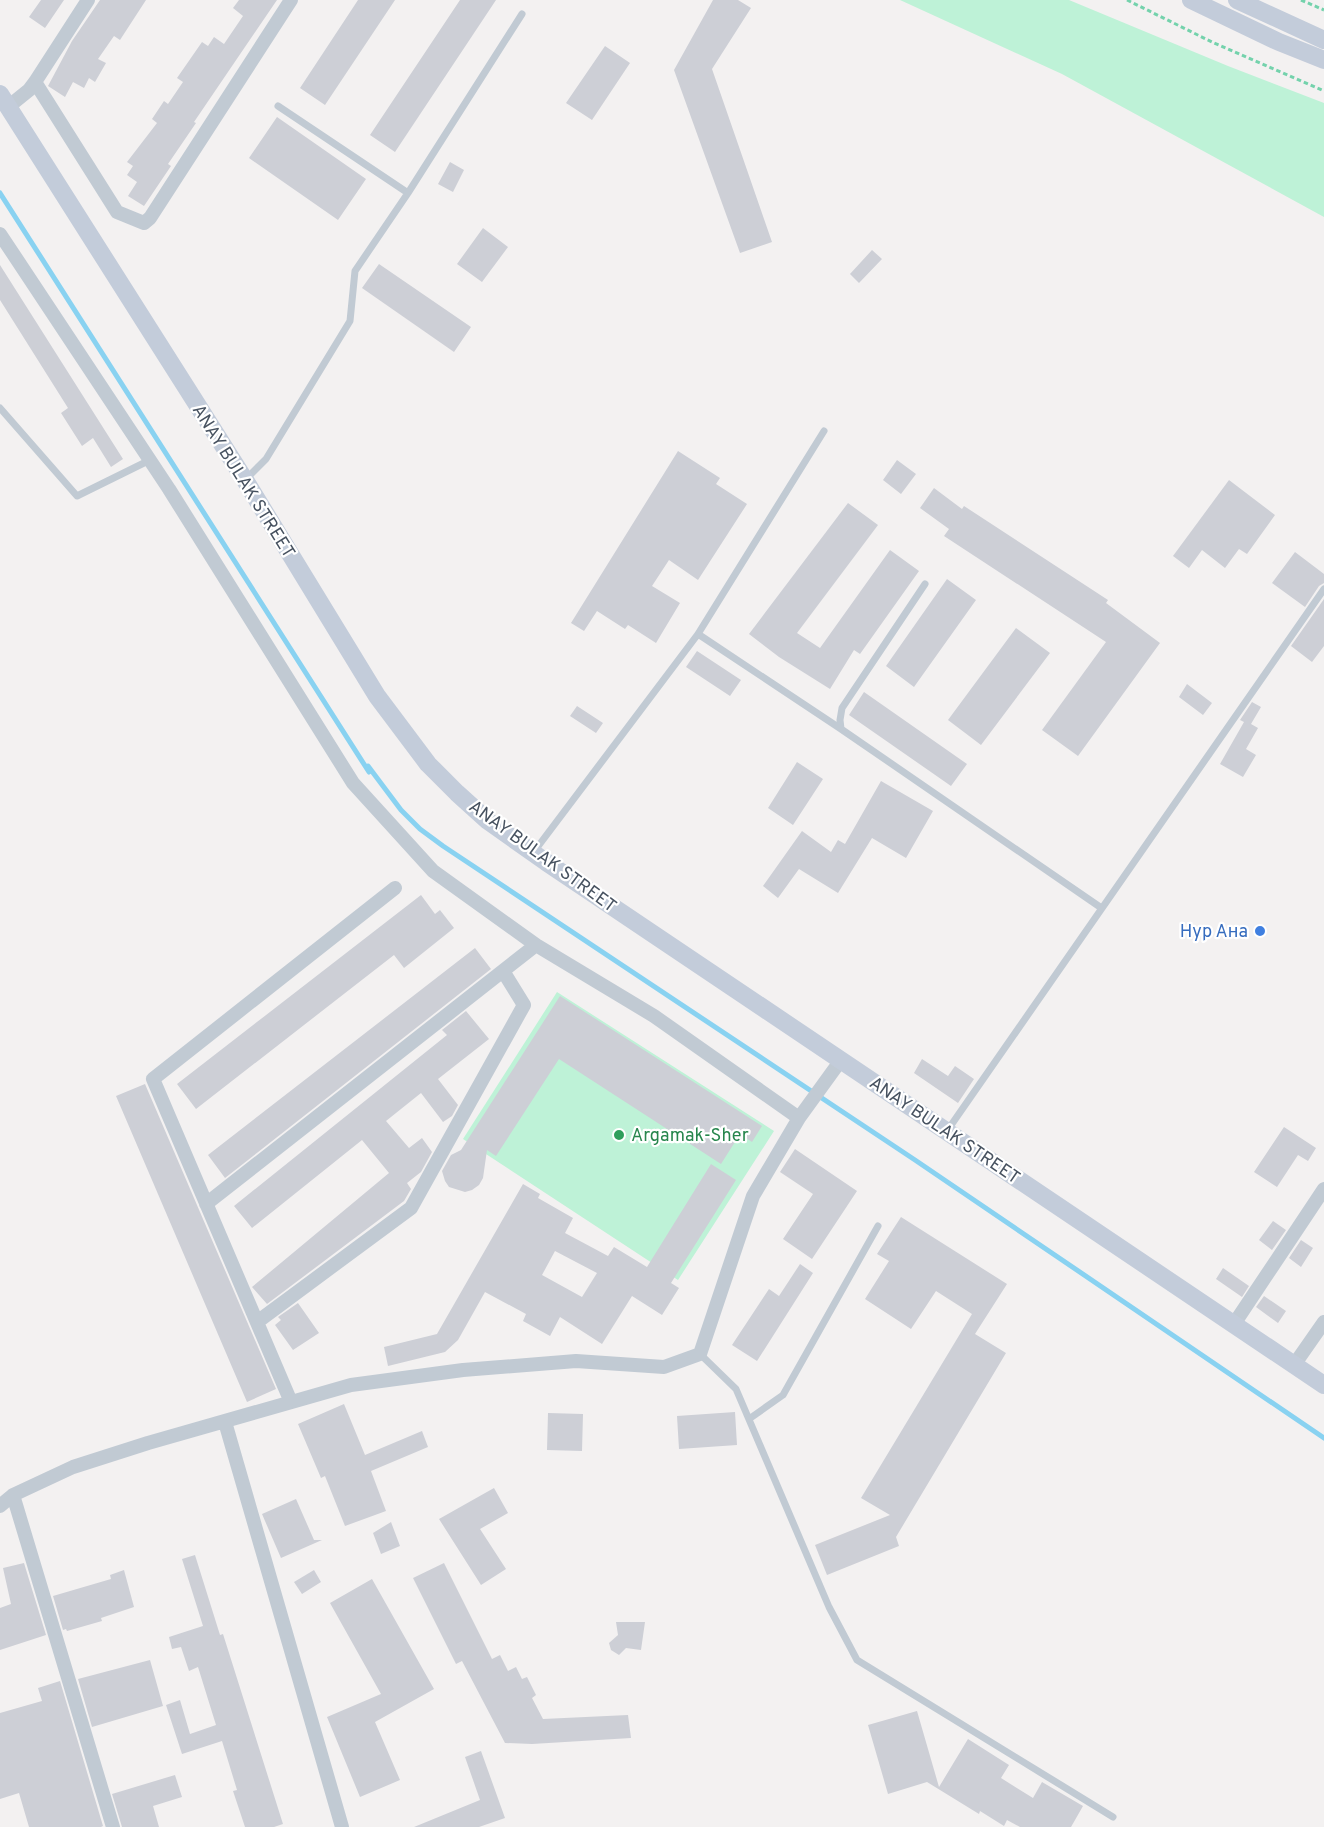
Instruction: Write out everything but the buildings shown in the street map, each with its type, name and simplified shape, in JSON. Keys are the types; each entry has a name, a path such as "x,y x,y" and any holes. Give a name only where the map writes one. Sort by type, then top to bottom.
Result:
{"main road":[{"path":"1191,0 1279,42 1324,60"},
{"path":"1237,0 1324,40"},
{"name":"ANAY BULAK STREET","path":"4,100 245,480 377,696 429,764 457,793 488,821 533,853 1324,1385"}],"street":[{"path":"4,100 29,90 88,0"},
{"path":"35,82 117,212 144,223 150,218 291,0"},
{"path":"0,234 150,460 353,783 433,871 536,945 654,1016 799,1118"},
{"path":"291,1402 153,1079 395,888"},
{"path":"206,1204 536,945"},
{"path":"257,1323 411,1208 524,1005 503,971"},
{"path":"0,1506 13,1495 73,1467 148,1443 351,1385 463,1370 576,1361 664,1367 700,1354 753,1196 799,1118 841,1060"},
{"path":"1234,1324 1324,1190"},
{"path":"1294,1365 1324,1322"},
{"path":"225,1422 342,1827"},
{"path":"13,1495 113,1827"}],"lane":[{"path":"245,480 266,459 350,321 355,271 408,193 522,14"},
{"path":"278,106 408,193"},
{"path":"0,408 77,496 150,460"},
{"path":"533,853 698,634 824,431"},
{"path":"841,729 842,708 925,584"},
{"path":"947,1131 1324,589"},
{"path":"698,634 841,729 1100,908"},
{"path":"749,1419 783,1395 878,1226"},
{"path":"700,1354 736,1389 829,1607 857,1660 1113,1817"}],"path":[{"path":"1127,0 1214,43 1324,91"},
{"path":"1301,0 1324,10"}],"green space":[{"path":"900,0 1069,0 1324,103 1324,217 1062,74"},
{"name":"Argamak-Sher","path":"557,992 774,1131 678,1280 463,1139"}],"waterway":[{"path":"0,193 369,772 368,766 401,810 420,829 915,1160 1324,1438"}],"place":[{"name":"Нур Ана","path":"1260,931"},
{"name":"Argamak-Sher","path":"619,1135"}]}
